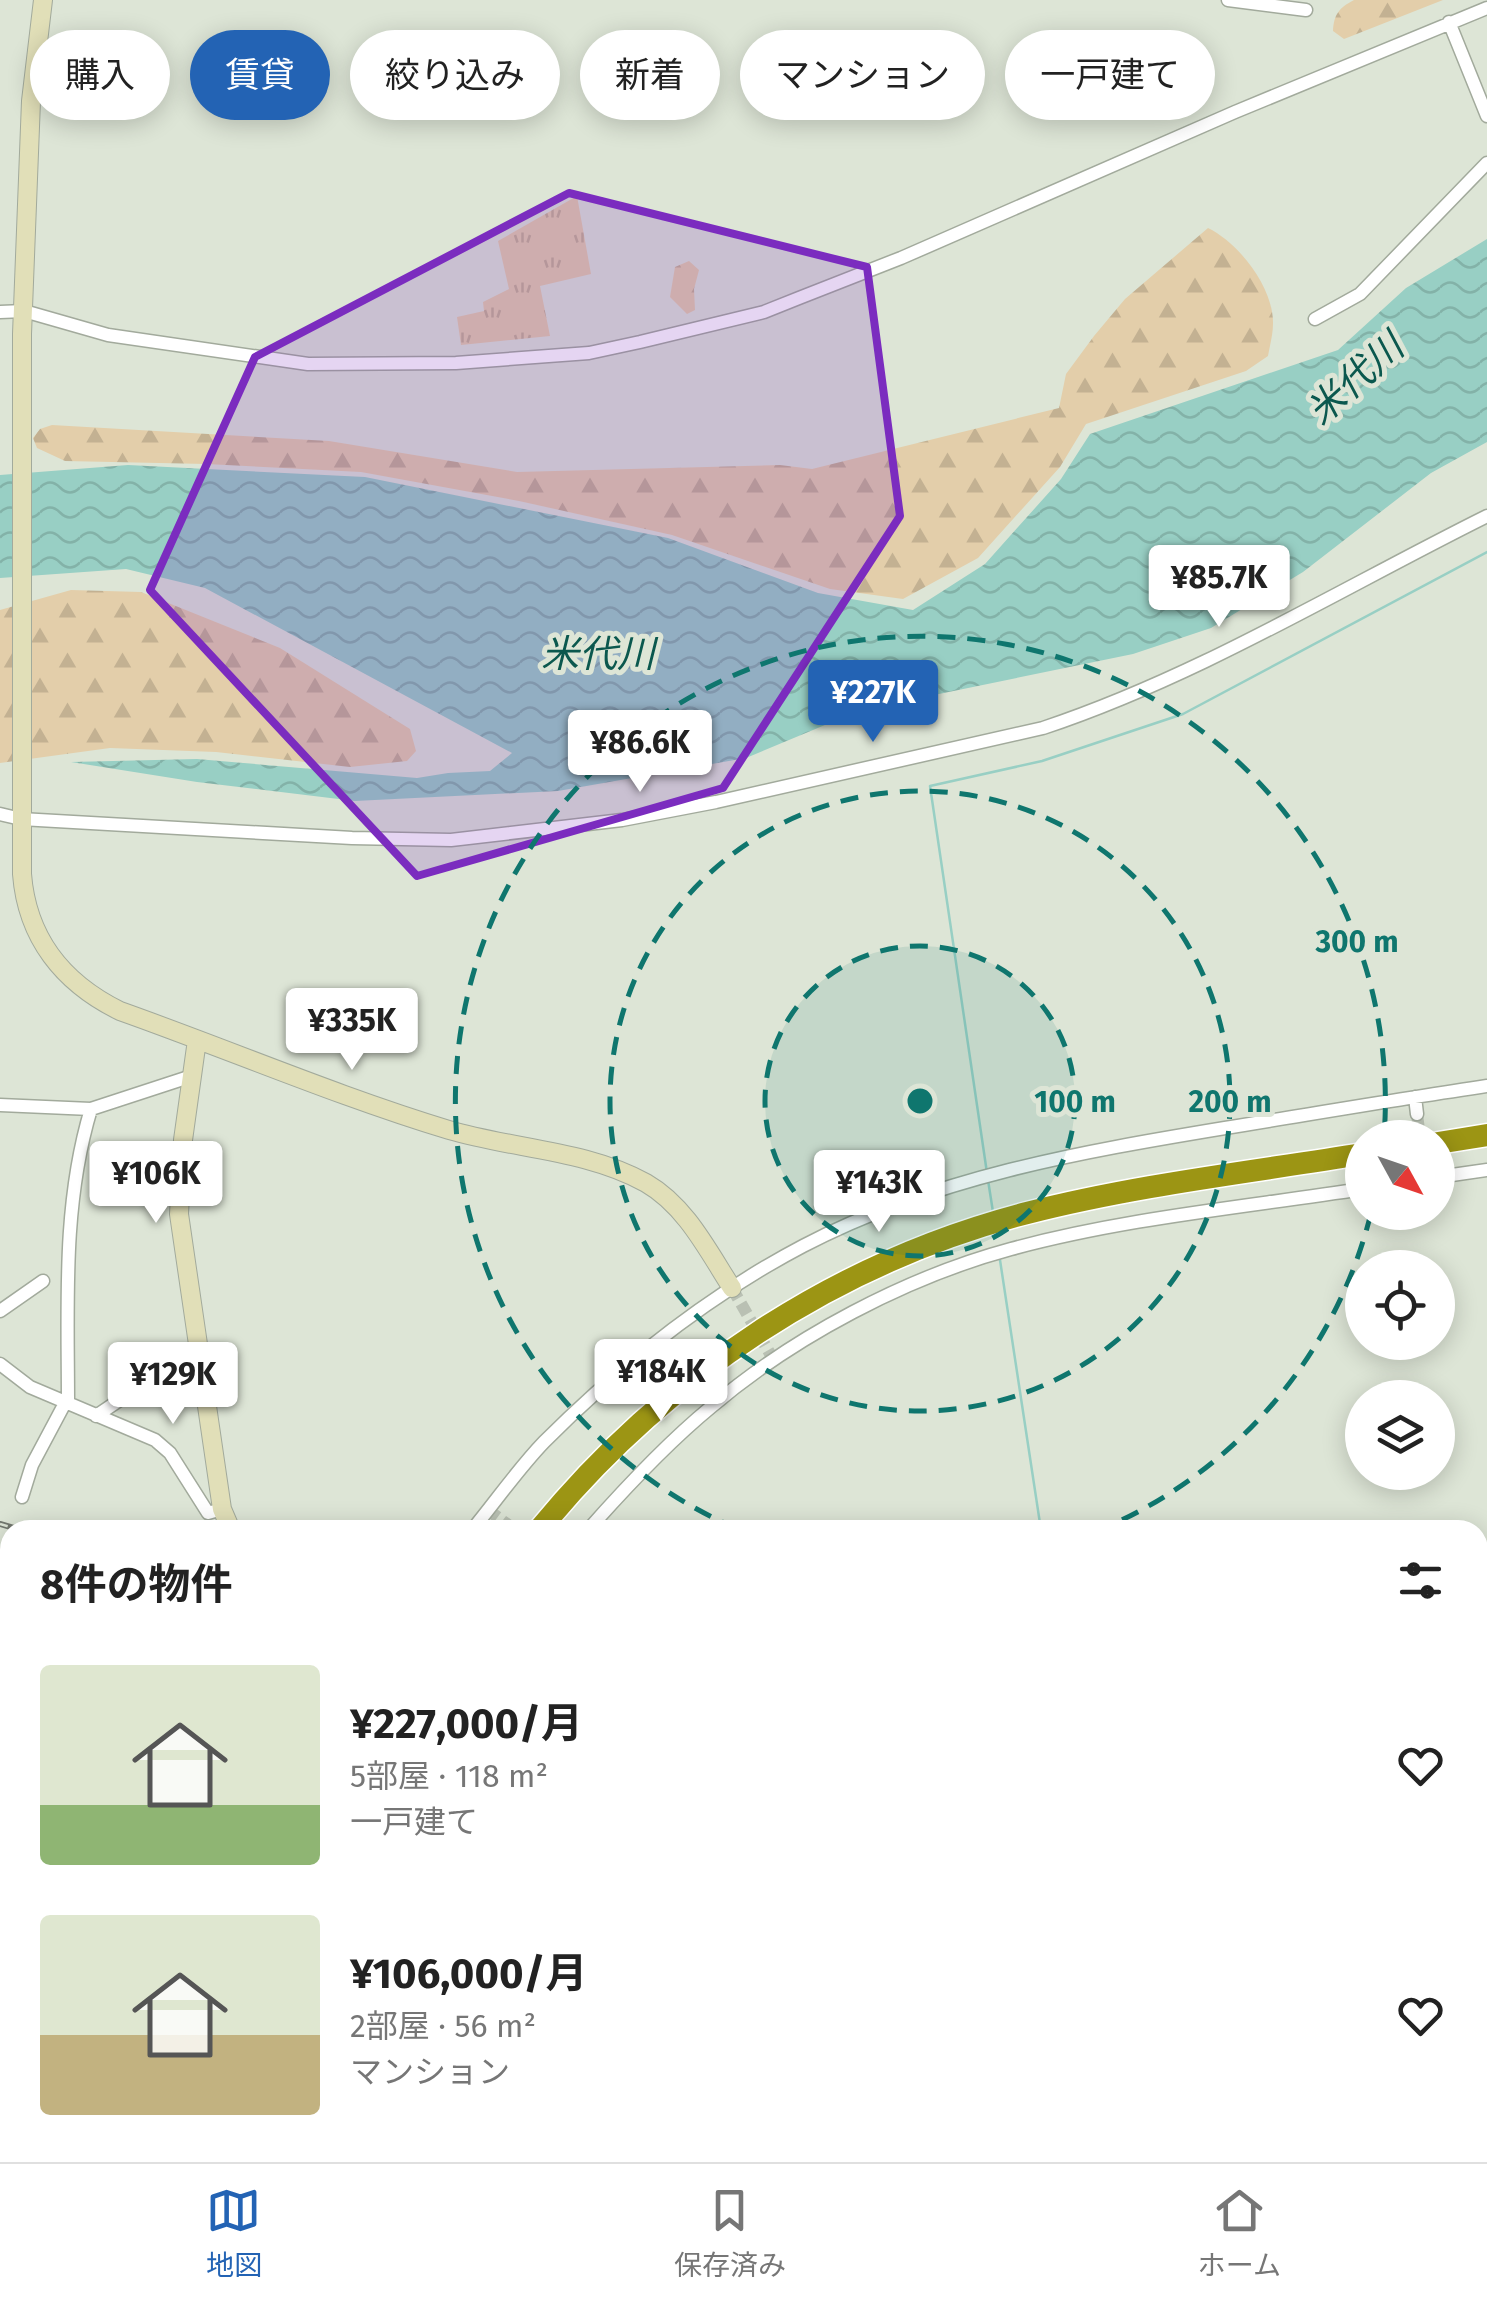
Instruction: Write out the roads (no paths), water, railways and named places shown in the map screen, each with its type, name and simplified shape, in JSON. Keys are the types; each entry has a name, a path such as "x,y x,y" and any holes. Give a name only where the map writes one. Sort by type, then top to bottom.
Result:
{"highway":[{"path":"1455,1140 1487,1135"},
{"path":"529,1520 608,1432 684,1365 723,1337 850,1263 973,1221 1120,1185 1345,1157"},
{"path":"548,1520 622,1440 732,1349 860,1275 973,1221"}],"street":[{"path":"43,0 31,101 22,334 21,812 27,911 52,959 67,978 92,998 120,1012 423,1122 494,1143 581,1159 649,1185 690,1223 732,1288"},
{"path":"1228,0 1306,10"},
{"path":"0,312 24,311 108,336 308,364 456,362 589,352 640,342 764,312 867,272 1487,8"},
{"path":"1450,22 1487,116"},
{"path":"1314,319 1360,294 1487,163"},
{"path":"0,814 21,812 314,836 450,840 622,820 716,802 1043,728 1094,710 1169,678 1487,516"},
{"path":"198,1040 180,1176 179,1214 227,1520"},
{"path":"0,1105 91,1109 192,1076"},
{"path":"480,1520 543,1444 632,1363 732,1288 848,1224 896,1204 988,1175 1078,1152 1487,1086"},
{"path":"1415,1097 1417,1114"},
{"path":"22,1497 32,1465 67,1403 71,1202 80,1145 91,1109"},
{"path":"1455,1175 1487,1170"},
{"path":"597,1520 633,1479 710,1407 773,1360 915,1282 1000,1252 1126,1225 1345,1192"},
{"path":"0,1312 44,1282"},
{"path":"0,1364 30,1387 154,1440 170,1453 208,1513 222,1509"},
{"path":"96,1416 133,1391 202,1376"}],"water":[{"name":"米代川","path":"1487,239 1487,442 1431,473 1303,572 1211,628 1133,654 861,710 746,758 558,791 355,801 71,762 197,759 417,778 490,771 512,753 205,588 126,569 0,578 0,475 128,465 365,477 668,538 818,593 913,610 985,564 1061,479 1090,434 1338,350 1406,288"}],"waterway":[{"path":"987,1173 930,786 1042,761 1183,714 1487,552"},
{"path":"988,1180 993,1212"},
{"path":"1000,1260 1039,1520"}],"tunnel":[{"path":"1417,1114 1418,1120"},
{"path":"732,1288 773,1359"},
{"path":"488,1510 502,1520"}]}
